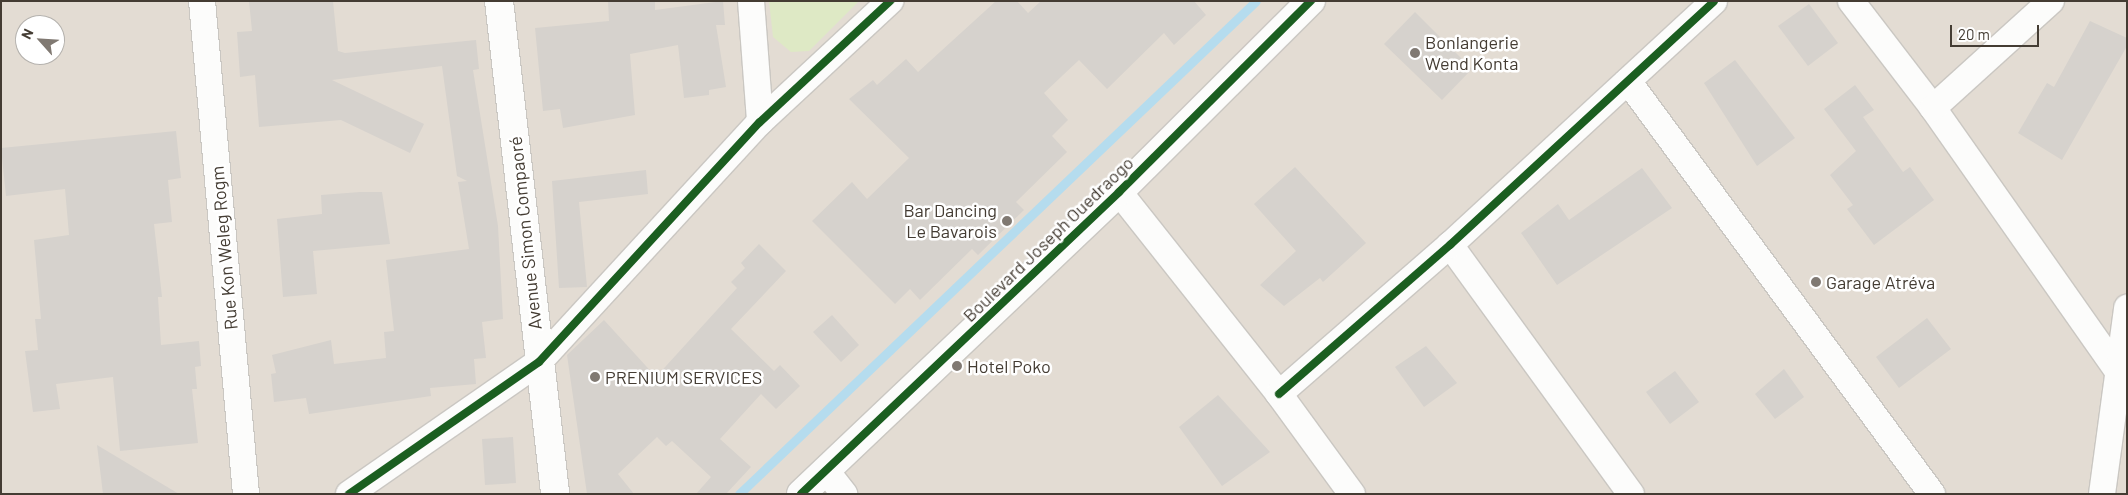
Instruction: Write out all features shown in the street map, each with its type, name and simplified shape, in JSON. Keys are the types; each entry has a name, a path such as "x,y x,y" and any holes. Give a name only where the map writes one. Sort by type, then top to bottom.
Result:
{"street":[{"name":"Rue Kon Weleg Rogm","path":"202,1 246,494"},
{"name":"Avenue Simon Compaoré","path":"500,1 555,494"},
{"path":"751,1 760,122"},
{"path":"349,494 539,362 760,122 890,1"},
{"name":"Boulevard Joseph Ouedraogo","path":"802,494 1119,192 1311,1"},
{"path":"1279,394 1450,245 1714,1"},
{"path":"1851,1 1933,108 2117,370"},
{"path":"1933,108 2051,1"},
{"path":"1628,81 1932,494"},
{"path":"1119,192 1279,394 1352,494"},
{"path":"1450,245 1631,494"},
{"path":"2102,494 2117,370 2127,308"},
{"path":"827,472 844,494"}],"shaded area":[{"path":"1,1 2127,1 2127,494 1,494"}],"green space":[{"path":"769,1 859,1 809,51 791,52 773,37"}],"building":[{"path":"249,1 333,1 338,51 345,53 476,40 479,69 473,70 498,226 503,319 482,322 486,358 474,359 476,384 430,388 431,396 309,414 306,398 274,402 271,374 276,373 272,355 331,340 334,364 386,358 384,332 394,331 386,260 469,249 458,182 467,181 457,176 442,66 332,80 424,124 410,153 341,120 259,127 255,75 240,77 237,32 252,31"},
{"path":"608,1 655,1 655,10 723,1 725,25 716,25 726,87 709,90 709,95 684,98 678,45 630,54 635,115 563,128 560,109 543,111 535,28 609,21"},
{"path":"996,1 1017,1 1028,13 1041,1 1194,1 1206,15 1174,45 1164,33 1107,89 1079,60 1044,93 1068,120 1052,136 1067,152 1016,202 1024,210 978,255 972,249 920,300 910,289 895,304 812,221 852,182 867,199 909,158 849,99 873,80 877,85 906,59 918,72"},
{"path":"1809,4 1838,43 1808,66 1778,26"},
{"path":"1415,12 1472,69 1442,100 1384,44"},
{"path":"2090,21 2127,38 2127,46 2062,160 2018,133 2047,83 2054,87"},
{"path":"1735,60 1795,138 1757,166 1704,83"},
{"path":"1855,85 1874,110 1863,117 1903,172 1910,167 1934,200 1874,245 1847,209 1853,205 1830,175 1856,151 1824,109"},
{"path":"176,131 181,178 168,180 172,222 154,224 162,297 158,297 161,345 199,341 201,366 195,367 197,389 192,389 198,443 120,451 113,377 56,384 60,409 33,412 25,351 38,350 35,319 41,319 34,240 69,235 65,189 6,196 1,148"},
{"path":"1295,167 1366,243 1323,282 1320,278 1284,306 1260,285 1296,251 1254,204"},
{"path":"1642,168 1672,208 1557,285 1521,233 1558,204 1569,220"},
{"path":"646,170 648,194 579,202 587,287 559,288 552,181"},
{"path":"382,192 390,244 313,251 317,294 283,297 277,219 322,214 321,195"},
{"path":"759,244 786,271 731,329 774,371 780,365 800,386 776,409 761,394 720,439 751,467 726,494 696,494 711,477 672,441 666,446 657,437 618,474 634,494 587,494 567,355 604,320 656,377 737,288 731,282 745,268 741,263"},
{"path":"832,315 859,345 841,362 813,332"},
{"path":"1927,318 1951,349 1899,388 1876,357"},
{"path":"1426,346 1457,383 1424,407 1395,367"},
{"path":"1784,369 1804,397 1775,419 1755,394"},
{"path":"1675,371 1699,402 1670,424 1646,392"},
{"path":"1218,395 1270,452 1222,486 1179,427"},
{"path":"513,437 516,483 485,485 482,439"},
{"path":"97,445 179,494 103,494"}],"waterway":[{"path":"739,494 1256,1"}],"cycle path":[{"path":"349,494 539,362 760,122 890,1"},
{"path":"801,494 1119,192 1311,1"},
{"path":"1279,394 1450,245 1714,1"}],"place":[{"name":"Bonlangerie Wend Konta","path":"1415,53"},
{"name":"Bar Dancing Le Bavarois","path":"1007,221"},
{"name":"Garage Atréva","path":"1816,282"},
{"name":"Hotel Poko","path":"957,366"},
{"name":"PRENIUM SERVICES","path":"595,377"}]}
